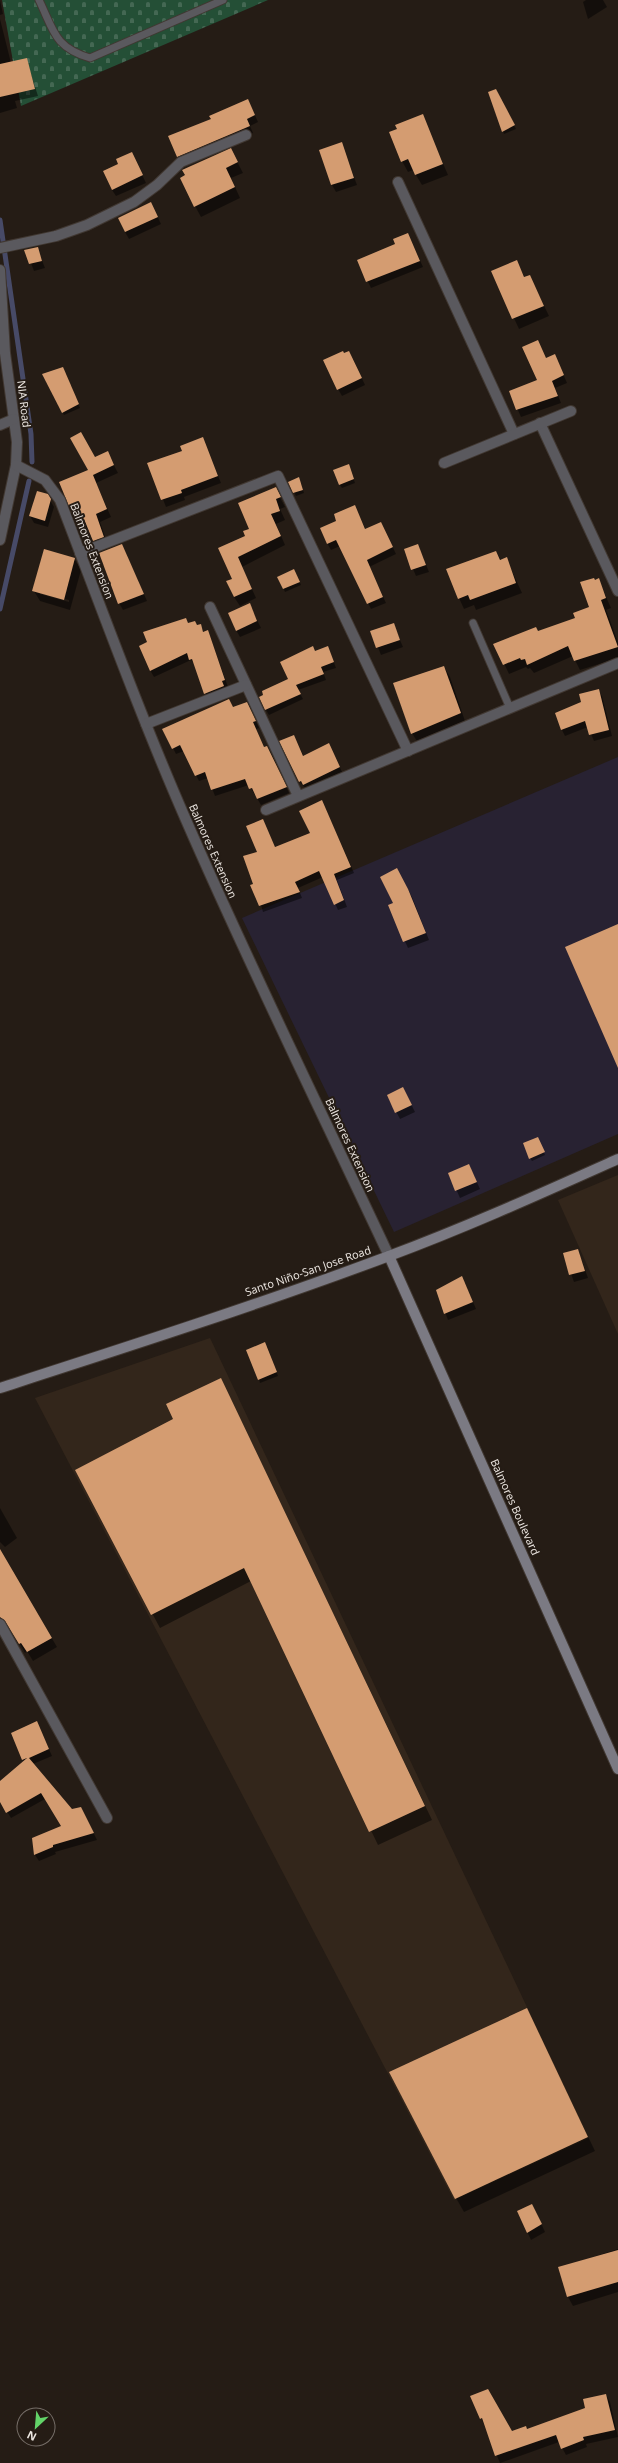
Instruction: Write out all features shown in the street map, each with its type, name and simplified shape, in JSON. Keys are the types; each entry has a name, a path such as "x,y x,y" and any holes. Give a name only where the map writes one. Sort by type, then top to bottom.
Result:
{"main road":[{"name":"Santo Niño-San Jose Road","path":"0,1388 389,1256 526,1200 618,1159"},
{"name":"Balmores Boulevard","path":"389,1256 618,1769"}],"street":[{"path":"0,248 56,236 81,227 134,202 157,185 181,162 246,135"},
{"path":"398,182 514,434"},
{"name":"NIA Road","path":"0,270 3,348 17,442 16,465 0,540"},
{"path":"444,463 571,411"},
{"path":"0,425 14,419"},
{"path":"540,423 618,591"},
{"name":"Balmores Extension","path":"16,465 45,480 54,489 80,552 146,724 232,922 389,1256"},
{"path":"80,552 278,476 408,751"},
{"path":"210,607 298,796"},
{"path":"266,810 618,663"},
{"path":"146,724 246,685"},
{"path":"0,1624 107,1818"}],"lane":[{"path":"39,0 60,44 73,53 90,58 223,0"},
{"path":"473,623 510,708"}],"shaded area":[{"path":"618,757 618,1134 394,1232 242,918"},
{"path":"618,1175 618,1334 558,1200"},
{"path":"210,1338 589,2138 454,2200 35,1398"}],"green space":[{"path":"2,0 268,0 21,106"}],"building":[{"path":"27,58 35,89 0,97 0,64"},
{"path":"496,89 515,125 502,132 488,92"},
{"path":"248,99 255,115 247,119 250,126 177,157 168,136 211,119 209,116"},
{"path":"423,114 443,164 415,175 408,159 401,162 389,132 397,129 395,125"},
{"path":"342,142 354,178 331,185 319,150"},
{"path":"231,148 238,162 226,168 235,187 194,207 180,178 185,175 182,170"},
{"path":"132,152 143,175 112,190 103,171 118,164 116,159"},
{"path":"151,202 158,217 125,232 118,218"},
{"path":"408,233 420,261 366,282 357,260 395,244 393,239"},
{"path":"38,247 42,261 29,264 24,250"},
{"path":"517,260 524,277 530,275 544,306 512,319 491,271"},
{"path":"538,340 546,358 555,354 564,375 552,381 558,396 516,410 509,391 537,380 522,347"},
{"path":"343,351 344,353 349,351 362,378 337,390 323,360"},
{"path":"63,367 79,404 62,413 42,374"},
{"path":"81,432 95,457 108,451 114,465 93,475 107,509 96,514 104,537 93,541 84,519 76,523 59,482 88,470 70,438"},
{"path":"203,437 218,476 181,490 182,493 161,500 147,463 182,451 180,446"},
{"path":"349,464 354,479 339,485 333,470"},
{"path":"299,477 303,490 293,493 288,482"},
{"path":"276,487 281,497 276,499 280,511 271,514 281,536 238,557 252,589 234,597 226,581 232,579 218,548 245,536 243,531 249,529 238,503"},
{"path":"37,491 48,494 51,499 45,521 29,516"},
{"path":"355,505 365,529 381,522 393,547 367,560 383,597 367,604 336,540 327,544 320,528 336,521 334,514"},
{"path":"122,544 144,594 118,604 99,553"},
{"path":"418,544 426,565 411,570 404,549"},
{"path":"44,549 75,558 64,600 32,591"},
{"path":"496,551 500,560 507,557 516,583 470,600 468,595 458,599 446,569"},
{"path":"294,569 300,582 283,589 277,577"},
{"path":"594,578 595,580 599,578 606,598 601,600 618,647 574,661 568,646 527,665 525,659 521,660 520,658 503,665 493,644 536,627 538,631 575,618 573,613 589,607 580,582"},
{"path":"250,603 257,621 236,631 228,613"},
{"path":"186,618 188,623 195,621 197,625 201,624 203,632 208,630 225,680 222,681 224,686 204,694 192,659 189,660 187,653 150,671 139,646 147,642 143,632"},
{"path":"394,623 400,640 376,648 370,631"},
{"path":"313,646 315,651 328,646 334,662 321,667 324,674 296,685 301,694 265,710 259,697 263,695 262,691 288,679 280,662"},
{"path":"444,666 461,713 411,734 393,683"},
{"path":"599,689 609,730 589,735 585,721 561,730 555,713 581,702 579,694"},
{"path":"229,699 233,707 247,702 256,721 253,722 264,747 267,746 287,787 257,799 252,788 249,789 245,779 211,790 205,772 195,776 180,745 172,749 162,729"},
{"path":"294,735 303,756 329,743 340,767 303,785 301,781 299,782 279,741"},
{"path":"322,800 351,867 334,874 344,900 334,905 319,871 295,882 300,892 259,906 250,885 253,884 243,856 257,852 246,826 263,819 275,847 310,833 299,811"},
{"path":"397,868 408,889 426,933 403,942 388,905 393,903 380,877"},
{"path":"618,924 618,1068 565,947"},
{"path":"403,1087 412,1105 395,1113 387,1095"},
{"path":"538,1137 545,1152 529,1159 523,1143"},
{"path":"469,1164 477,1182 455,1191 448,1173"},
{"path":"578,1249 585,1271 569,1275 563,1253"},
{"path":"462,1276 473,1302 444,1314 436,1290"},
{"path":"265,1342 277,1372 258,1380 246,1350"},
{"path":"221,1378 425,1806 369,1832 244,1568 151,1615 75,1470 173,1419 166,1404"},
{"path":"0,1549 52,1638 27,1652 21,1643 19,1644 5,1621 0,1617"},
{"path":"37,1721 49,1749 29,1758 72,1809 81,1807 94,1833 53,1845 53,1847 34,1855 32,1838 61,1826 41,1793 6,1813 0,1802 0,1781 27,1758 22,1760 11,1733"},
{"path":"527,2008 588,2137 455,2199 389,2072"},
{"path":"532,2204 542,2224 527,2233 517,2211"},
{"path":"618,2250 618,2282 567,2297 558,2267"},
{"path":"488,2389 512,2431 526,2426 527,2429 585,2408 583,2399 606,2394 615,2430 583,2437 584,2440 561,2449 556,2435 495,2456 482,2418 480,2419 470,2396"}],"waterway":[{"path":"0,220 31,434 32,462"},
{"path":"0,609 29,481"}]}
